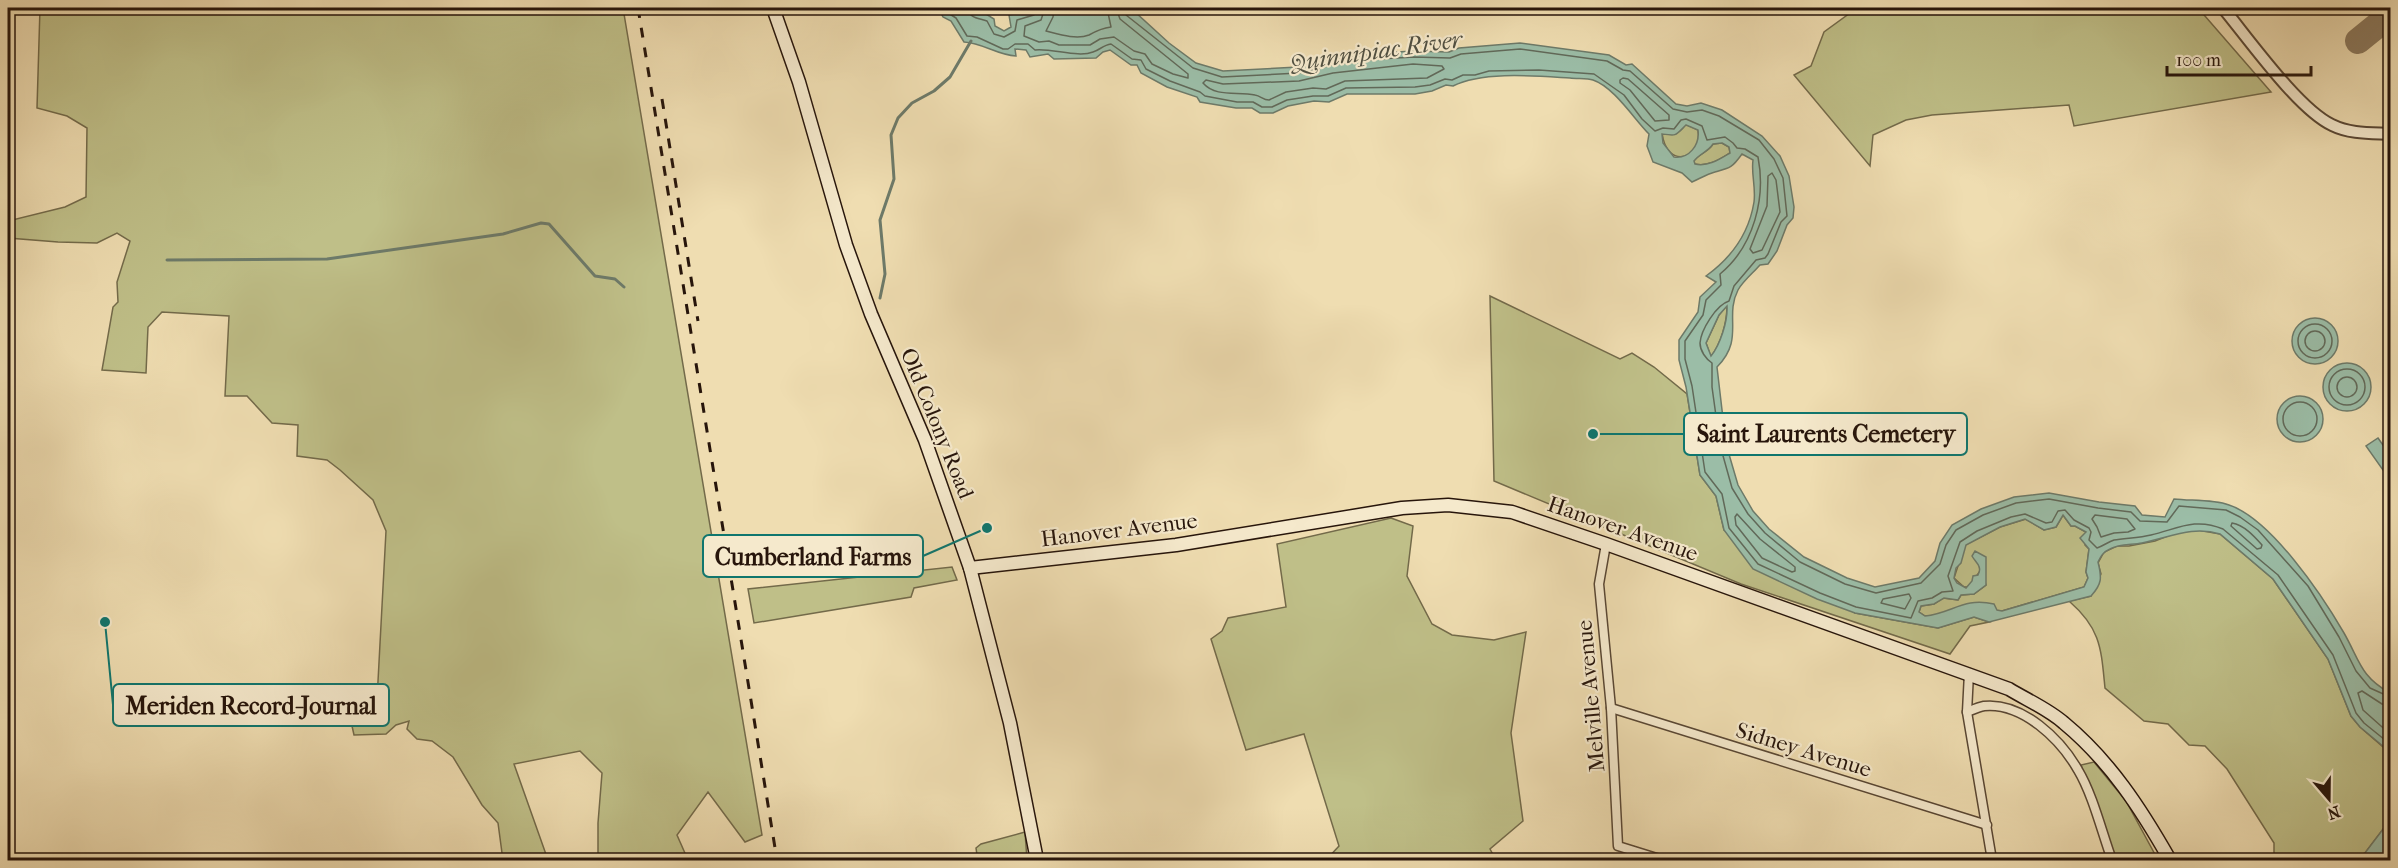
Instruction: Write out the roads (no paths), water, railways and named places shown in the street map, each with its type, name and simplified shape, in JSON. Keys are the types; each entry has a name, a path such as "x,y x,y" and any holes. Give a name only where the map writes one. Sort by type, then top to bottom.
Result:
{"main road":[{"name":"Old Colony Road","path":"773,8 799,82 846,245 871,314 925,440 969,568 1015,746 1037,861"},
{"name":"Hanover Avenue","path":"969,568 1176,545 1386,510 1448,505 1512,512 2009,689 2063,722 2113,771 2143,813 2170,861"}],"street":[{"path":"2223,8 2302,102 2324,121 2356,131 2391,134"},
{"name":"Melville Avenue","path":"1606,544 1599,584 1611,708 1618,846 1663,861"},
{"path":"1969,673 1967,712 1992,861"},
{"path":"1967,712 1984,706 2022,713 2042,727 2063,748 2079,772 2112,861"},
{"name":"Sidney Avenue","path":"1611,708 1987,825"}],"water":[{"path":"938,8 972,8 979,14 986,14 994,19 995,26 1004,31 1011,27 1009,15 1043,8 1121,8 1135,12 1169,43 1196,63 1223,71 1298,67 1379,53 1449,52 1459,48 1520,43 1609,55 1626,65 1632,64 1676,104 1687,106 1701,103 1722,110 1762,136 1780,156 1789,176 1794,207 1793,218 1787,225 1777,251 1768,264 1760,265 1738,290 1734,300 1730,347 1717,367 1726,444 1738,485 1753,511 1769,529 1804,557 1847,578 1875,587 1919,578 1935,561 1940,543 1952,525 1981,509 2014,497 2049,493 2135,506 2142,515 2165,517 2174,499 2209,501 2229,505 2245,513 2262,526 2294,560 2334,617 2366,674 2390,693 2390,752 2360,727 2351,716 2328,659 2273,579 2220,534 2200,531 2181,533 2142,543 2114,547 2104,553 2098,562 2100,581 2091,596 1989,622 1974,617 1938,628 1855,613 1817,599 1753,569 1724,530 1716,496 1700,475 1686,387 1679,360 1679,340 1698,312 1700,297 1716,282 1706,276 1738,244 1752,213 1753,160 1742,154 1730,167 1692,182 1682,173 1653,162 1647,146 1649,134 1609,89 1591,79 1494,76 1465,81 1453,86 1446,85 1432,91 1415,94 1347,94 1329,102 1314,101 1288,106 1273,113 1260,113 1252,108 1236,108 1200,102 1197,97 1167,87 1141,73 1137,65 1131,65 1110,50 1096,58 1054,59 1048,54 1030,57 1026,50 1015,49 1016,56 1003,54 977,44 964,42 951,21 943,17","holes":["1686,125 1698,130 1695,146 1684,156 1674,157 1663,143 1662,134 1676,134","1722,143 1729,147 1730,153 1709,163 1695,164 1696,158 1713,144","1727,306 1723,332 1711,356 1706,343 1719,315","2063,515 2071,526 2086,532 2080,538 2089,549 2086,572 2088,578 2084,587 2002,611 1997,610 1994,604 1974,602 1925,616 1919,612 1921,606 1934,604 1944,598 1958,600 1961,595 1974,594 1986,585 1986,557 1975,551 1972,556 1979,567 1978,575 1973,576 1966,588 1957,583 1954,578 1966,545 2000,527 2025,519 2044,530 2056,527"]},
{"path":"2315,318 2331,325 2338,341 2331,357 2315,364 2299,357 2292,341 2299,325"},
{"path":"2347,363 2364,370 2371,387 2364,404 2347,411 2330,404 2323,387 2330,370"},
{"path":"2300,396 2316,403 2323,419 2316,435 2300,442 2284,435 2277,419 2284,403"},
{"path":"2378,438 2390,455 2390,480 2366,446"},
{"path":"2390,820 2390,860 2354,860 2365,853"}],"waterway":[{"path":"880,298 885,274 880,220 894,179 891,135 898,118 912,103 934,91 950,77 971,41"},
{"path":"167,260 327,259 503,234 541,223 549,224 595,276 615,279 624,287"}],"railway":[{"path":"638,8 777,860"},
{"path":"662,99 698,321"}],"place":[{"name":"Saint Laurents Cemetery","path":"1593,434"},
{"name":"Cumberland Farms","path":"987,528"},
{"name":"Meriden Record-Journal","path":"105,622"}],"water label":[{"name":"Quinnipiac River","path":"1376,51"}]}
